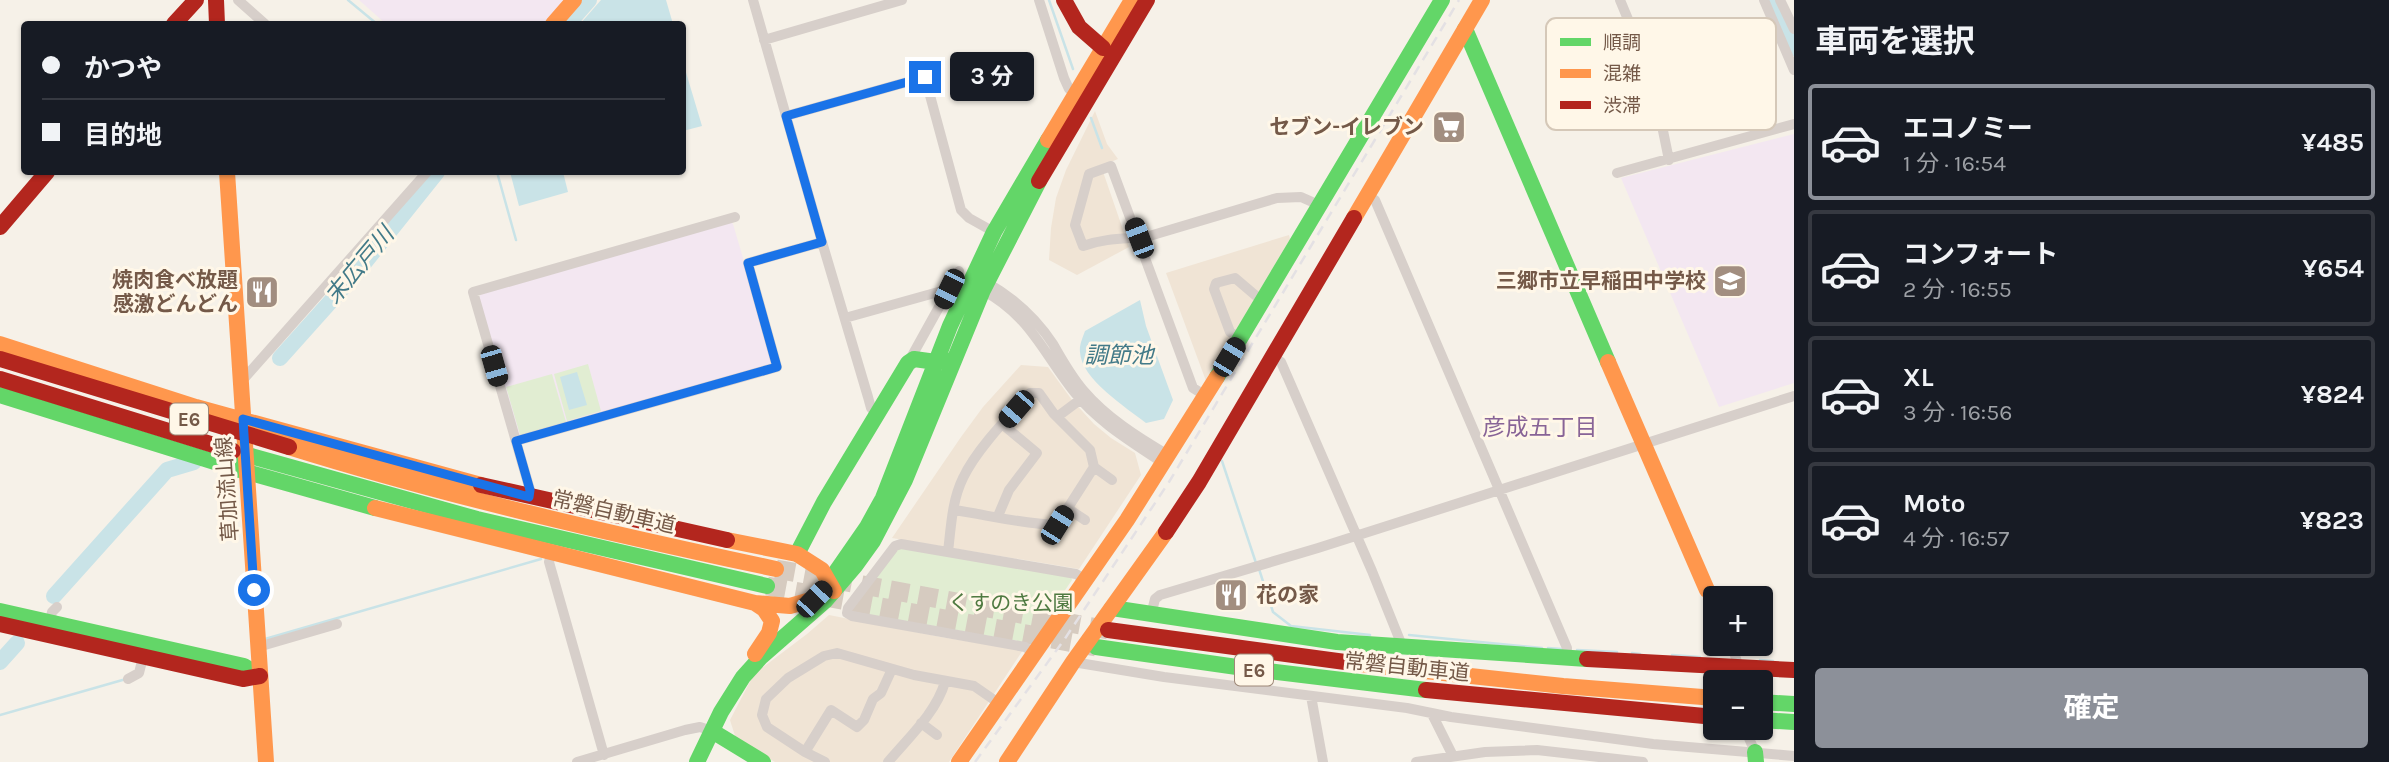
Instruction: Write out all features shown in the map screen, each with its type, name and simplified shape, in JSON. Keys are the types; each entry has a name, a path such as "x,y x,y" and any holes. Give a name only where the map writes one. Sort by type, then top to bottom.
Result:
{"main road":[{"path":"177,21 196,0"},
{"path":"216,0 218,21"},
{"path":"556,21 574,0"},
{"path":"1064,0 1074,23 1103,48"},
{"path":"755,654 814,599 832,586 867,527 883,498 936,362 994,232 1132,0"},
{"path":"697,762 726,703 754,664 801,624 872,543 902,488 924,439 984,286 1042,174 1147,0"},
{"path":"1007,762 1199,482 1482,0"},
{"path":"959,762 1086,580 1206,396 1441,1"},
{"path":"1465,29 1706,586"},
{"path":"0,227 44,175"},
{"name":"草加流山線","path":"227,175 241,383 236,417 247,472 266,762"},
{"path":"797,554 824,502 908,363 919,359 936,362 945,359 959,329 973,313"},
{"path":"0,344 150,393 529,497 797,554 822,570 832,586"},
{"name":"常磐自動車道","path":"0,359 379,475 608,533 776,569"},
{"name":"常磐自動車道","path":"0,379 231,452 375,493 605,551 767,586"},
{"path":"0,395 301,488 551,554 755,603 790,606 814,599"},
{"path":"726,703 736,678 769,636 772,624 767,611 755,603"},
{"path":"1112,608 1324,640 1403,648 1566,657 1703,673"},
{"path":"0,611 244,666 260,676"},
{"path":"0,624 243,679 260,676"},
{"name":"常磐自動車道","path":"1108,630 1413,671 1703,697"},
{"name":"常磐自動車道","path":"1096,646 1266,672 1412,690 1703,716"},
{"path":"1773,673 1794,670"},
{"path":"1773,703 1794,704"},
{"path":"1773,721 1794,723"},
{"path":"712,731 763,762"}],"street":[{"path":"237,0 262,21"},
{"path":"753,0 871,408 877,414"},
{"path":"764,40 902,0"},
{"path":"1039,0 1064,78 1069,89 1076,94"},
{"path":"1620,0 1627,18"},
{"path":"1764,0 1788,26"},
{"path":"1780,0 1788,26 1794,69"},
{"path":"786,116 925,77 961,210 969,218 994,232"},
{"path":"1776,129 1794,124"},
{"path":"1663,130 1669,160"},
{"path":"1617,173 1773,130"},
{"path":"1206,396 1193,388 1139,238 1111,166 1089,174 1075,225 1083,246 1103,239 1139,238 1277,198 1301,197 1319,205"},
{"path":"241,383 424,175"},
{"path":"1368,196 1375,200 1567,648 1566,657"},
{"path":"529,497 530,490 473,292 735,216"},
{"path":"516,441 777,367 748,263 822,242"},
{"path":"908,363 959,271"},
{"path":"1240,338 1230,332 1214,289 1216,283 1235,278 1262,301"},
{"path":"984,286 1024,320 1081,399 1117,431 1166,459"},
{"path":"984,286 1005,292 1030,316 1082,389 1101,408 1166,459"},
{"path":"845,318 949,289"},
{"path":"1273,357 1281,362 1403,648"},
{"path":"947,552 963,477 1002,424 1030,393 1039,393 1057,417 1090,450 1094,467 1112,481"},
{"path":"1057,417 1081,399"},
{"path":"1151,615 1155,599 1160,595 1793,399"},
{"path":"214,462 236,417"},
{"path":"998,516 1009,490 1037,453 1002,424"},
{"path":"301,488 314,440"},
{"path":"954,510 1031,524 1057,525 1094,467"},
{"path":"1067,508 1085,520"},
{"path":"1035,654 1025,647 852,616 847,613 848,608 895,546 901,544 1076,574 1086,580"},
{"path":"551,554 549,562 604,755"},
{"path":"50,622 52,612 57,607"},
{"path":"258,647 337,624"},
{"path":"825,762 767,727 762,715 766,699 788,678 818,658 837,653 945,682 974,686 1000,704"},
{"path":"128,679 139,673 143,657"},
{"path":"1073,663 1653,744 1754,747 1794,756"},
{"path":"805,752 831,710 857,727 864,720 873,699 881,693 892,669"},
{"path":"889,762 921,723 945,682"},
{"path":"1311,695 1323,762"},
{"path":"1432,714 1453,756"},
{"path":"921,723 937,735"},
{"path":"577,762 685,730 700,727 712,731"},
{"path":"1607,738 1615,759"},
{"path":"1416,762 1453,756 1537,750 1643,762"}],"shaded area":[{"path":"359,0 568,0 549,21 383,21"},
{"path":"1095,111 1107,144 1118,159 1101,166 1129,247 1077,275 1049,260 1051,228 1056,198 1066,170"},
{"name":"三郷市立早稲田中学校","path":"1794,134 1794,383 1719,407 1621,178"},
{"path":"730,221 773,360 770,365 521,437 478,299 481,294"},
{"path":"1289,235 1290,239 1206,381 1166,273"},
{"path":"1021,365 1048,367 1094,424 1135,453 1141,475 1079,569 892,538 983,407"},
{"path":"829,615 1023,650 949,762 775,762 736,739 730,720 754,674"}],"green space":[{"path":"588,364 601,411 567,421 554,374"},
{"path":"552,374 566,422 520,435 506,387"},
{"name":"くすのき公園","path":"901,548 1071,577 1072,580 1029,643 854,612 852,608 896,550"}],"water":[{"path":"601,0 666,0 672,21 583,21"},
{"path":"686,72 702,126 686,130"},
{"path":"511,175 564,175 568,192 519,206"},
{"name":"調節池","path":"1140,300 1146,326 1173,400 1164,419 1146,423 1096,382 1082,362 1080,349 1085,331"},
{"path":"577,372 587,405 569,410 560,377"}],"waterway":[{"path":"348,0 373,21"},
{"name":"末広戸川","path":"571,21 589,0"},
{"path":"1049,0 1073,69"},
{"path":"1773,0 1794,48"},
{"path":"1091,118 1102,148"},
{"name":"末広戸川","path":"280,358 357,272 435,175"},
{"path":"498,175 516,240"},
{"path":"1222,461 1256,563"},
{"name":"末広戸川","path":"54,596 167,470 194,462"},
{"path":"265,639 541,559"},
{"path":"1259,569 1273,612 1291,626 1370,635"},
{"path":"1409,635 1542,648"},
{"name":"末広戸川","path":"0,662 17,643"},
{"path":"1548,648 1562,649"},
{"path":"1577,650 1617,652"},
{"path":"1632,653 1640,654"},
{"path":"1672,655 1700,657"},
{"path":"1760,660 1773,661"},
{"path":"0,715 126,679"}],"tunnel":[{"path":"776,569 1108,630"},
{"path":"767,586 1096,647"}],"railway":[{"path":"975,762 1064,640 1169,482 1459,0"}],"traffic: fast":[{"path":"1217,377 1442,0"},
{"path":"1465,29 1608,362"},
{"path":"824,589 867,527 883,498 950,326 994,232 1048,140"},
{"path":"697,762 721,712 743,677 761,657 825,601 873,541 905,480 983,290 1039,181"},
{"path":"797,554 824,502 908,363 914,359 936,362 945,360"},
{"path":"0,395 247,472 375,508"},
{"path":"233,451 477,519 767,586"},
{"path":"1112,608 1337,642 1587,659"},
{"path":"0,611 244,666 260,676"},
{"path":"1096,647 1426,690"},
{"path":"1773,703 1794,704"},
{"path":"1773,721 1794,722"},
{"path":"712,731 763,762"},
{"path":"1755,752 1756,762"}],"traffic: slow":[{"path":"556,21 574,0"},
{"path":"1048,140 1132,0"},
{"path":"1354,218 1482,0"},
{"path":"227,175 266,762"},
{"path":"0,344 196,407 481,485"},
{"path":"1608,362 1705,586"},
{"path":"959,762 1127,520 1217,377"},
{"path":"289,447 531,514 776,569"},
{"path":"375,508 755,603 790,606 814,599"},
{"path":"1007,762 1073,662 1166,532"},
{"path":"727,540 797,554 822,570 834,591"},
{"path":"755,603 764,609 772,621 769,633 755,654"},
{"path":"1360,664 1563,686 1703,697"}],"traffic: jam":[{"path":"177,21 196,0"},
{"path":"216,0 217,21"},
{"path":"1064,0 1079,27 1103,48"},
{"path":"1039,181 1147,0"},
{"path":"0,227 44,175"},
{"path":"1166,532 1199,482 1354,218"},
{"path":"0,359 289,447"},
{"path":"0,379 233,451"},
{"path":"481,485 727,540"},
{"path":"0,624 243,679 260,676"},
{"path":"1108,630 1360,664"},
{"path":"1587,659 1794,670"},
{"path":"1426,690 1703,716"}],"place":[{"name":"セブン-イレブン","path":"1449,127"},
{"name":"三郷市立早稲田中学校","path":"1730,281"},
{"name":"焼肉食べ放題 感激どんどん","path":"262,292"},
{"name":"花の家","path":"1231,595"}],"district":[{"name":"彦成五丁目","path":"1540,427"}],"route":[{"path":"254,590 243,419 529,497 530,490 516,441 777,367 748,263 822,242 786,116 925,77"}]}
